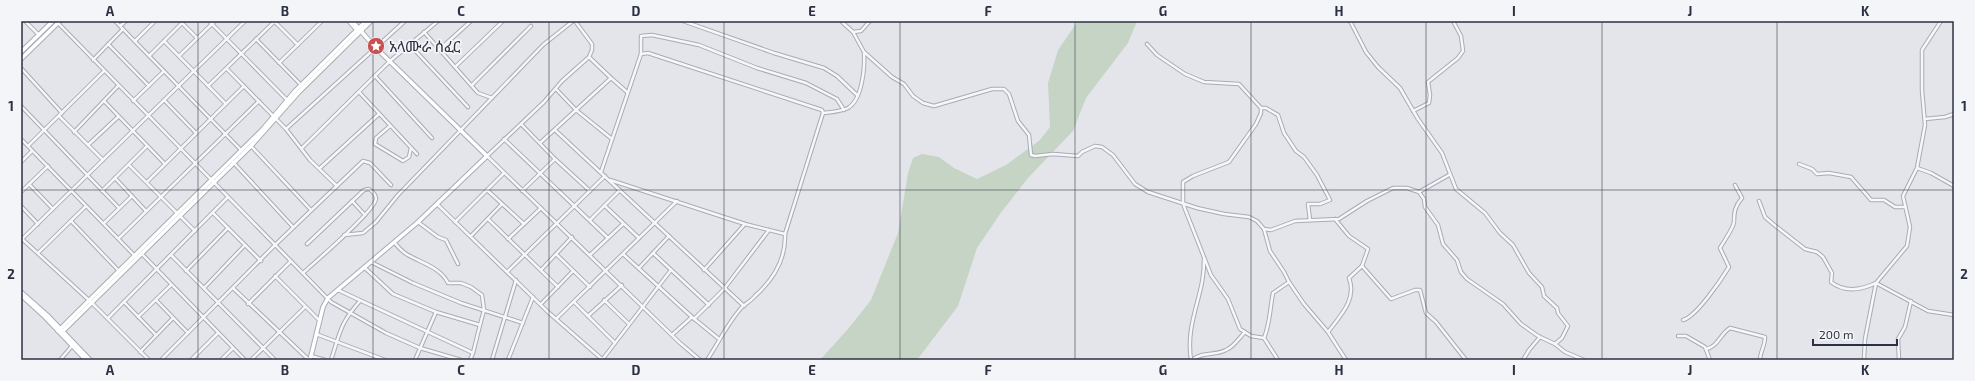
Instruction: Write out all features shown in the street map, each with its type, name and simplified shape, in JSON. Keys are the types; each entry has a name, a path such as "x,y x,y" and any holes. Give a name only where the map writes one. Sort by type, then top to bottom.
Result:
{"street":[{"path":"25,21 38,35"},
{"path":"21,52 52,21"},
{"path":"115,21 241,150"},
{"path":"93,60 122,28 126,21"},
{"path":"135,41 155,21"},
{"path":"209,21 289,102"},
{"path":"179,56 215,21"},
{"path":"149,360 90,300 21,239 245,21"},
{"path":"208,86 275,21 298,45"},
{"path":"279,63 322,21"},
{"path":"348,21 359,30"},
{"path":"352,21 375,47 522,191 622,285 680,343 700,360"},
{"path":"232,161 251,146 302,87 359,30 366,21"},
{"path":"359,30 371,21"},
{"path":"286,129 405,21"},
{"path":"302,148 390,61 438,21"},
{"path":"440,49 471,21"},
{"path":"455,67 502,21"},
{"path":"233,288 278,333 309,360 319,320 328,298 438,204 556,89 562,80 589,57 592,50 592,44 578,25 574,21 543,45 392,201 383,215 367,230 363,233 344,235"},
{"path":"684,21 774,53 828,70 857,95"},
{"path":"841,21 853,32 864,52 892,77 904,84 917,100 929,106 934,106 992,88 1004,89 1009,94 1018,121 1029,135 1031,155 1053,154 1078,156 1082,152 1095,146 1102,147 1113,155 1135,184 1148,192 1213,212 1249,217 1257,221 1264,229 1270,251 1289,282 1304,304 1328,332 1346,360"},
{"path":"853,32 861,31 870,21"},
{"path":"1350,21 1366,52 1378,67 1400,88 1413,111 1442,153 1449,175 1456,189 1485,213 1500,233 1513,245 1529,273 1542,287 1544,296 1557,308 1558,313 1568,326 1562,338 1555,344"},
{"path":"1413,111 1429,103 1430,95 1428,82 1458,58 1463,51 1461,36 1453,21"},
{"path":"1759,201 1765,217 1773,224 1805,249 1817,252 1823,257 1832,273 1831,282 1837,286 1850,289 1864,289 1876,283 1907,246 1910,226 1903,196 1917,168 1925,119 1922,90 1922,50 1940,21"},
{"path":"21,59 58,22 118,86 328,298 386,333 420,348 461,360"},
{"path":"149,56 181,22 197,38"},
{"path":"472,85 531,26"},
{"path":"424,32 478,93 492,98"},
{"path":"601,172 641,54 640,37 646,36 699,45 757,68 817,87 837,99 844,110"},
{"path":"256,39 302,87"},
{"path":"164,41 226,104"},
{"path":"108,44 149,86"},
{"path":"410,44 468,107"},
{"path":"1147,44 1157,55 1185,74 1204,82 1239,84 1260,108 1261,113 1256,124 1242,141 1229,162 1193,176 1183,182 1183,203 1211,275 1228,300 1240,329 1251,336 1264,338 1278,360"},
{"path":"823,113 844,110 854,103 863,76 864,52"},
{"path":"641,54 648,53 822,110 823,113"},
{"path":"589,57 610,78 628,92"},
{"path":"21,68 62,113"},
{"path":"227,68 286,129 310,160 337,186"},
{"path":"28,146 104,71"},
{"path":"133,101 164,71"},
{"path":"375,76 432,138"},
{"path":"540,144 610,78"},
{"path":"74,132 118,86"},
{"path":"147,182 244,86"},
{"path":"556,89 576,110 612,140"},
{"path":"359,92 417,154"},
{"path":"164,100 196,133"},
{"path":"104,101 165,164"},
{"path":"119,238 259,101"},
{"path":"21,106 119,208"},
{"path":"1260,108 1266,108 1278,116 1288,139 1296,151 1304,157 1317,175 1330,200 1320,204 1308,204 1310,220"},
{"path":"707,360 719,339 744,306 762,290 777,270 784,249 785,234 823,113"},
{"path":"320,168 379,114"},
{"path":"1925,119 1945,117 1954,114"},
{"path":"59,116 103,160"},
{"path":"88,145 118,116"},
{"path":"90,300 275,118"},
{"path":"521,124 555,159 590,191"},
{"path":"390,126 376,138 375,144 403,161 409,157 411,148"},
{"path":"556,130 724,289 744,306"},
{"path":"21,139 135,256"},
{"path":"504,139 608,238"},
{"path":"102,191 147,146"},
{"path":"251,146 311,210"},
{"path":"21,162 32,151"},
{"path":"522,191 555,159"},
{"path":"161,360 293,227 364,160 370,163 391,185"},
{"path":"232,161 293,227"},
{"path":"129,164 195,231"},
{"path":"1799,164 1812,168 1818,174 1829,173 1851,177 1871,200 1884,200 1895,207 1905,207"},
{"path":"21,192 48,166"},
{"path":"1917,168 1931,172 1954,186"},
{"path":"455,222 504,172"},
{"path":"1419,192 1449,175"},
{"path":"508,271 606,176"},
{"path":"115,178 146,211"},
{"path":"609,179 746,224 785,234"},
{"path":"29,184 53,209"},
{"path":"1683,320 1690,316 1706,300 1729,268 1720,248 1727,238 1734,222 1732,218 1734,212 1742,198 1735,185"},
{"path":"1264,229 1271,230 1295,221 1339,219 1367,201 1392,188 1407,188 1419,192 1424,199 1425,207 1438,225 1443,244 1456,260 1461,272 1467,279 1503,304 1521,324 1540,337 1555,344 1565,352 1584,360"},
{"path":"303,273 365,215 374,204 376,198 374,194 366,189 307,244"},
{"path":"487,190 524,224"},
{"path":"590,220 620,190"},
{"path":"104,223 132,196"},
{"path":"108,318 228,198"},
{"path":"352,201 365,215"},
{"path":"557,318 677,201"},
{"path":"438,204 533,297 602,360 657,286 671,270"},
{"path":"470,236 502,204"},
{"path":"21,206 38,224"},
{"path":"38,253 86,206"},
{"path":"605,206 639,238"},
{"path":"508,239 541,208"},
{"path":"213,213 260,261"},
{"path":"488,219 558,287"},
{"path":"1328,332 1351,298 1352,288 1348,278 1362,266 1368,249 1349,236 1335,219"},
{"path":"71,221 118,270"},
{"path":"418,222 438,237 446,240 458,264"},
{"path":"590,255 623,224"},
{"path":"704,270 746,224"},
{"path":"186,271 228,228"},
{"path":"672,334 709,305 724,289 769,230"},
{"path":"639,268 669,236"},
{"path":"541,270 572,237"},
{"path":"394,242 407,255 420,260 441,273 448,283 461,283 474,288 483,297 484,310 470,360"},
{"path":"204,288 245,245"},
{"path":"139,252 245,360"},
{"path":"653,253 709,305"},
{"path":"556,254 590,287"},
{"path":"623,254 693,318 719,339"},
{"path":"171,255 275,360"},
{"path":"60,331 118,270 135,256"},
{"path":"1204,257 1204,274 1189,331 1189,346 1192,360 1198,355 1219,353 1227,350 1245,332"},
{"path":"248,304 291,261"},
{"path":"371,262 413,283 461,303 505,316 522,323"},
{"path":"1362,266 1390,299 1415,290 1420,290 1426,313 1436,322 1466,360"},
{"path":"364,268 393,294 436,312 480,325"},
{"path":"541,304 573,271"},
{"path":"275,276 319,320"},
{"path":"492,360 516,280"},
{"path":"1264,338 1268,329 1268,314 1273,293 1289,282"},
{"path":"1876,283 1928,311 1954,315"},
{"path":"1864,360 1865,338 1876,283"},
{"path":"138,317 171,285"},
{"path":"588,316 622,285"},
{"path":"338,290 473,353"},
{"path":"21,292 90,360"},
{"path":"21,295 60,331 86,360"},
{"path":"508,360 533,297"},
{"path":"156,300 188,333"},
{"path":"604,300 629,324"},
{"path":"331,360 338,341 341,325 349,312 360,301"},
{"path":"1899,360 1898,339 1905,327 1911,301"},
{"path":"124,302 156,335"},
{"path":"574,302 615,343"},
{"path":"251,360 305,307"},
{"path":"415,360 436,312"},
{"path":"140,352 173,318"},
{"path":"1706,349 1711,348 1716,344 1724,331 1730,328 1765,337 1765,344 1760,354 1760,360"},
{"path":"191,360 218,333"},
{"path":"316,334 338,341 385,360"},
{"path":"1678,336 1686,336 1698,342 1706,349 1710,360"},
{"path":"1523,360 1540,337"},
{"path":"60,360 72,346"},
{"path":"221,360 233,348"},
{"path":"311,356 325,360"},
{"path":"1459,360 1462,356"}],"green space":[{"path":"1078,21 1137,21 1128,43 1086,98 1073,131 1028,178 1000,214 977,248 958,306 917,360 820,360 848,329 871,300 898,233 908,173 913,158 922,154 939,157 954,168 977,179 1006,165 1040,140 1050,127 1048,83 1058,50"}],"place":[{"name":"አላሙራ ሰፈር","path":"376,46"}]}
